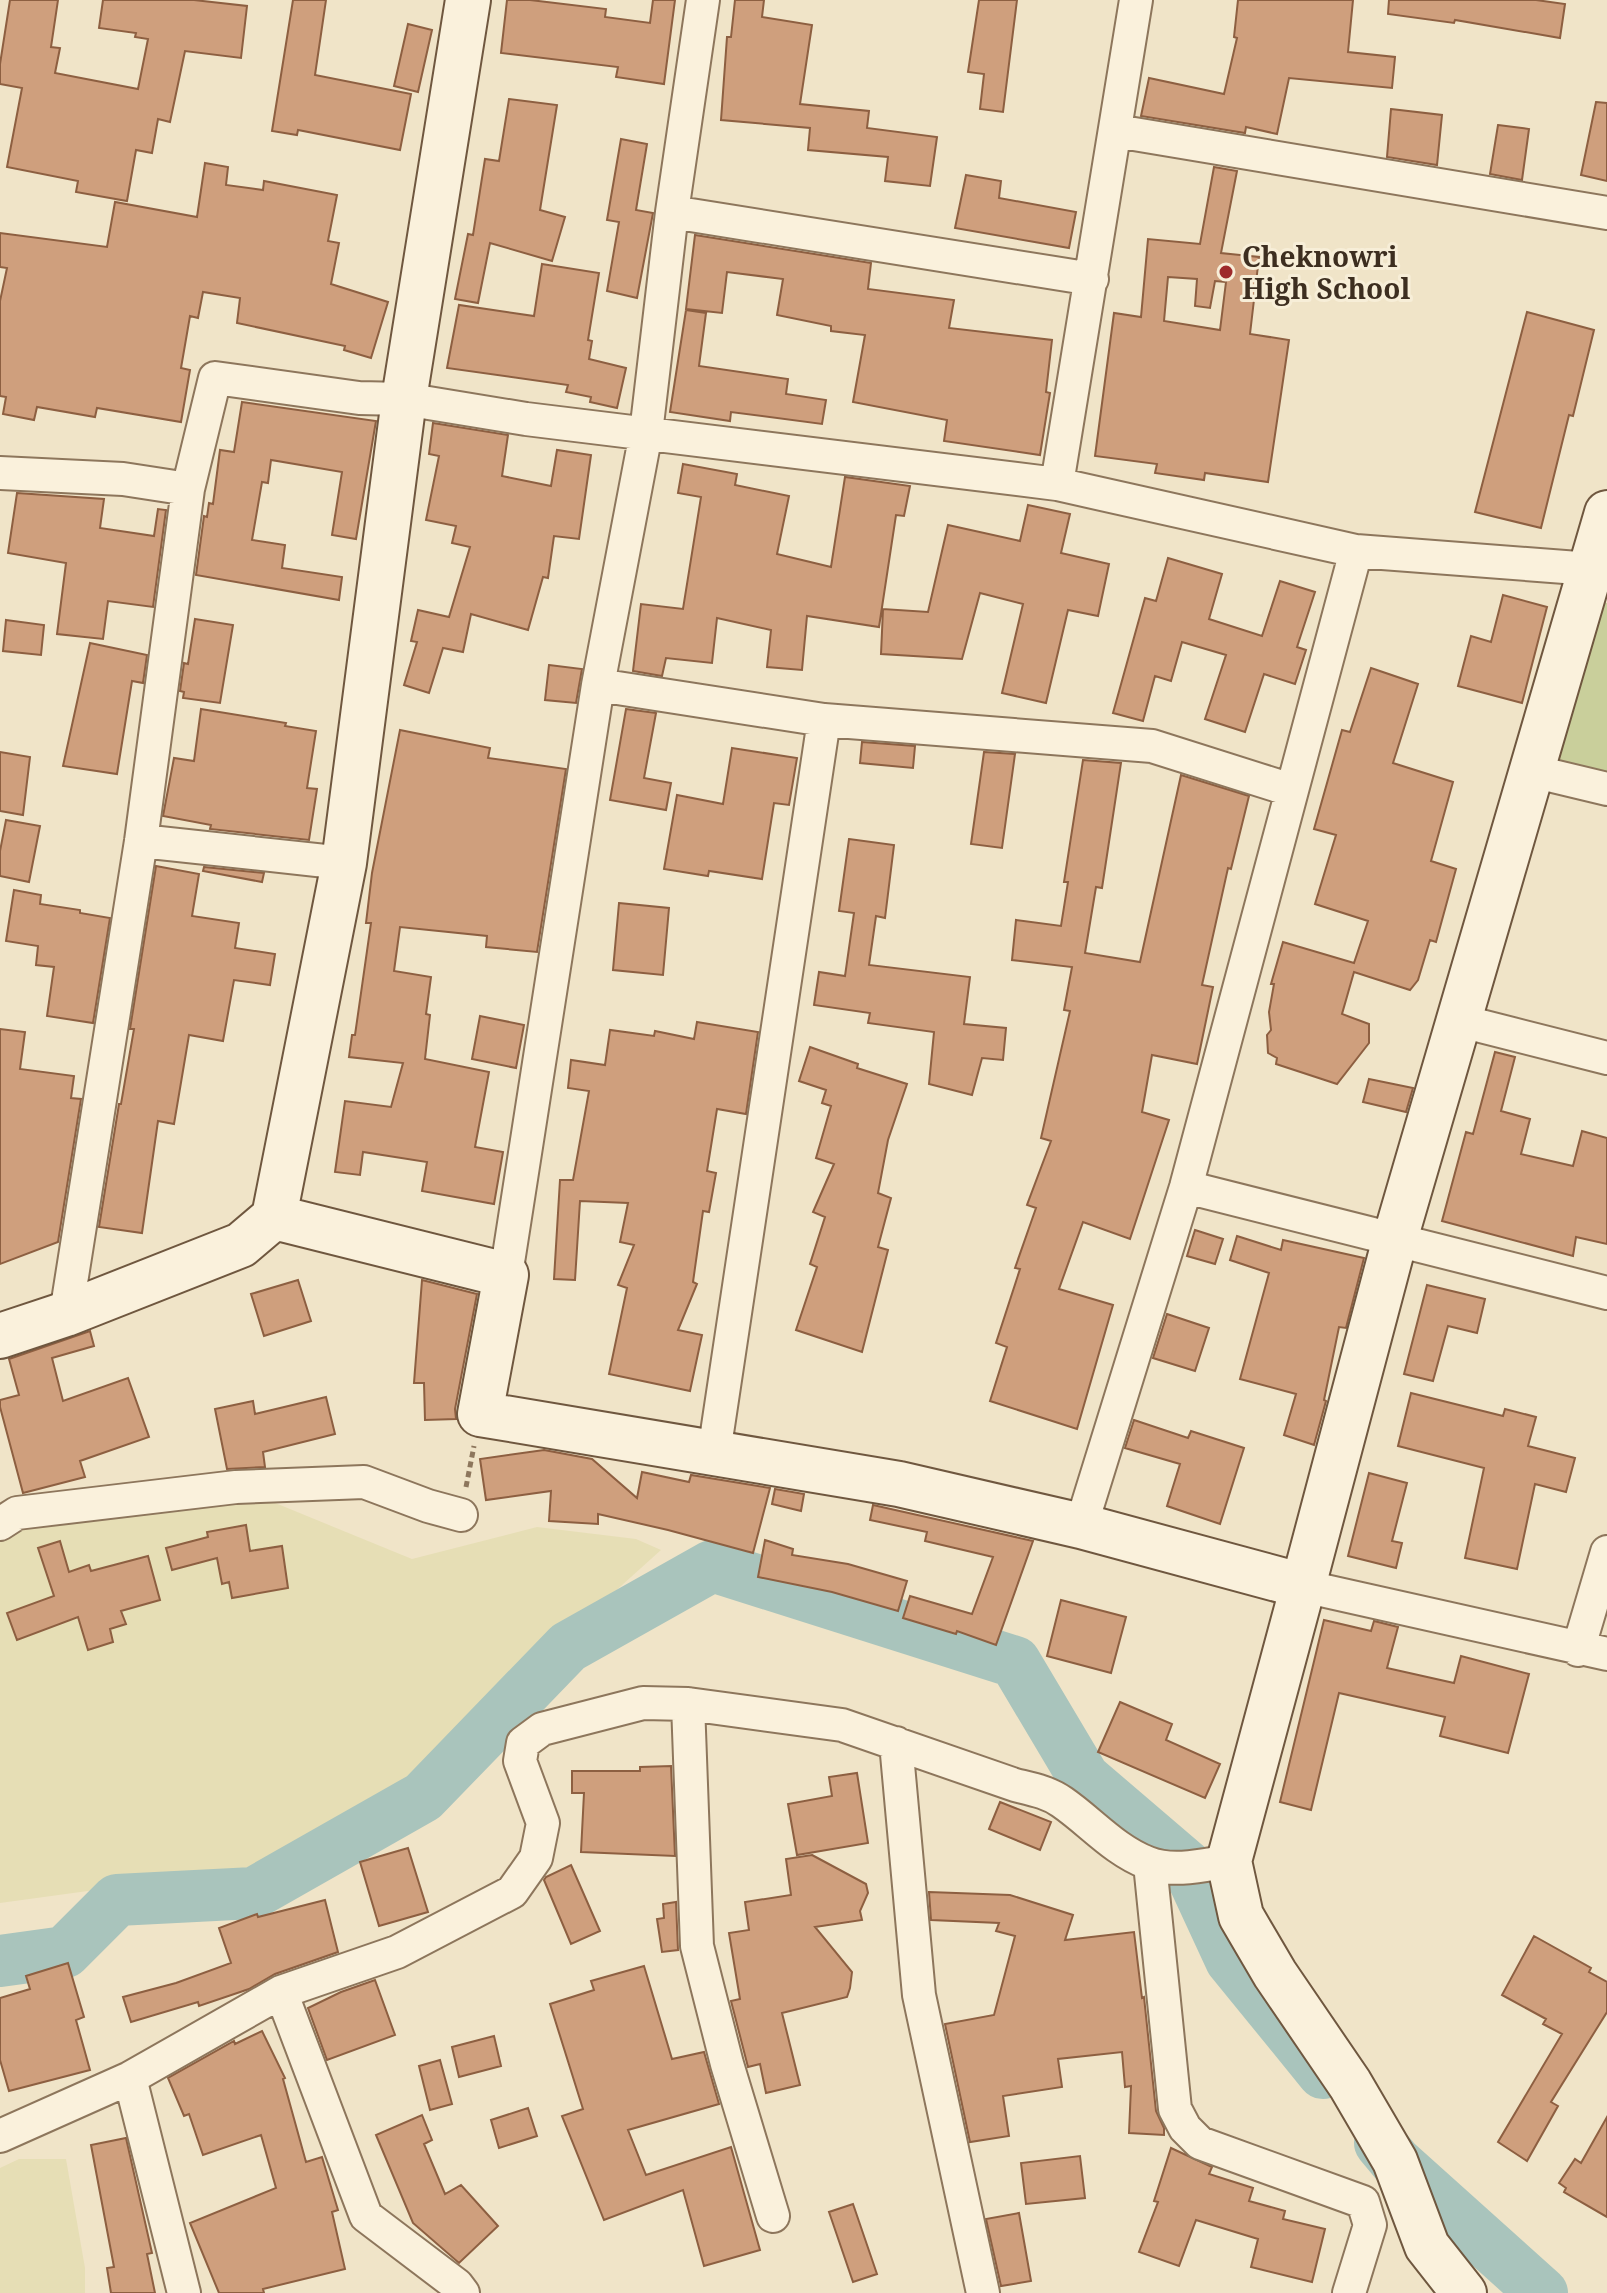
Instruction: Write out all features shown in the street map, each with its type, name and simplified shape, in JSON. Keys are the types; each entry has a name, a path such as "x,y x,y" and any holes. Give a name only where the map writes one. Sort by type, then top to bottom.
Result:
{"street":[{"path":"0,1336 66,1314 241,1245 274,1217 344,863 404,399 468,0"},
{"path":"703,0 672,212 646,433 598,685 506,1275 480,1414 899,1484 1081,1526 1303,1586 1593,1652 1607,1552"},
{"path":"1057,484 1136,0"},
{"path":"1116,131 1607,213"},
{"path":"672,212 1092,279"},
{"path":"66,1314 141,841 188,489 215,378 359,398 404,399 526,419 1057,484 1356,551 1595,584"},
{"path":"0,473 123,479 188,489"},
{"path":"1464,2293 1427,2246 1395,2161 1350,2084 1275,1974 1241,1916 1229,1861 1395,1239 1532,771 1595,584 1607,513"},
{"path":"1081,1526 1186,1187 1356,551"},
{"path":"598,685 824,720 1152,746 1291,790"},
{"path":"714,1453 824,720"},
{"path":"1532,771 1607,789"},
{"path":"141,841 344,863"},
{"path":"1461,1021 1607,1058"},
{"path":"1186,1187 1607,1293"},
{"path":"274,1217 506,1275"},
{"path":"0,1524 17,1513 236,1487 364,1482 461,1515"},
{"path":"0,2136 130,2078 281,1992 397,1952 512,1892 536,1858 543,1823 520,1761 523,1743 542,1729 643,1703 688,1704 842,1725 1015,1785 1041,1791 1062,1802 1107,1840 1150,1864 1188,1867 1229,1861"},
{"path":"688,1704 697,1946 727,2064 773,2216"},
{"path":"896,1743 919,1995 983,2293"},
{"path":"1150,1864 1175,2109 1185,2128 1200,2143 1363,2202 1370,2225 1349,2293"},
{"path":"281,1992 366,2216 457,2285 463,2293"},
{"path":"130,2078 184,2293"}],"path":[{"path":"461,1515 480,1414"}],"shaded area":[{"path":"236,1487 412,1559 537,1527 636,1539 661,1550 571,1631 423,1797 254,1893 139,1884 0,1903 0,1540 16,1530"},
{"path":"19,2159 66,2159 85,2268 85,2293 0,2293 0,2168"}],"green space":[{"path":"1602,602 1607,603 1607,782 1550,769"}],"building":[{"path":"10,0 58,0 51,47 60,48 55,73 138,89 148,39 135,37 136,33 99,28 103,0 194,0 247,6 241,58 185,51 170,122 158,119 152,153 136,150 127,201 76,192 78,181 7,167 22,88 0,84"},
{"path":"293,0 326,0 315,75 411,94 400,150 298,130 297,135 272,131"},
{"path":"507,0 606,9 605,17 650,23 653,0 675,0 664,84 616,77 618,67 501,53"},
{"path":"735,0 764,0 762,17 812,25 800,104 869,111 867,128 937,137 930,186 885,181 888,157 808,150 810,128 721,120 727,37 731,37"},
{"path":"979,0 1017,0 1003,112 980,109 984,74 968,72"},
{"path":"1238,0 1353,0 1348,52 1395,57 1392,88 1289,78 1277,134 1246,127 1245,133 1141,116 1149,78 1224,94 1237,38 1234,37"},
{"path":"1389,0 1536,0 1565,4 1560,38 1455,20 1454,23 1388,14"},
{"path":"408,24 432,30 418,92 394,86"},
{"path":"509,99 557,105 540,210 565,217 552,261 490,243 478,303 455,299 468,234 473,235 485,159 499,161"},
{"path":"1596,102 1607,103 1607,181 1581,175"},
{"path":"1391,109 1442,115 1437,165 1387,157"},
{"path":"1498,125 1529,129 1522,180 1490,174"},
{"path":"621,139 647,144 636,210 653,213 637,298 607,291 619,222 607,220"},
{"path":"205,163 228,167 226,185 263,190 264,181 337,195 328,241 339,243 331,284 388,302 371,358 344,350 345,346 237,323 240,298 203,292 198,318 190,316 181,368 190,370 181,422 97,408 95,417 37,407 34,420 3,414 6,397 0,396 0,301 7,268 0,267 0,233 107,247 115,202 197,217"},
{"path":"1214,167 1237,171 1221,253 1259,257 1250,334 1289,340 1268,482 1205,473 1204,480 1155,473 1157,464 1095,456 1114,313 1141,317 1148,239 1200,244","holes":["1168,277 1197,279 1195,306 1210,308 1215,281 1226,282 1220,330 1164,321"]},
{"path":"966,175 1001,181 999,198 1076,212 1069,248 955,228"},
{"path":"695,235 871,263 868,289 954,300 949,328 1052,340 1046,392 1050,393 1040,455 944,441 947,420 853,402 865,335 831,331 831,326 777,315 783,279 727,272 722,313 686,309"},
{"path":"542,264 599,273 588,340 592,341 589,359 626,368 617,408 590,402 591,397 566,392 568,385 447,368 459,305 534,316"},
{"path":"686,310 706,313 699,366 788,379 786,394 826,400 822,424 731,412 730,421 670,412"},
{"path":"1527,312 1594,330 1541,528 1475,512"},
{"path":"242,402 376,421 356,539 332,535 342,472 271,460 268,483 262,482 252,540 285,545 282,568 342,577 339,600 196,575 204,516 207,517 209,503 213,504 220,450 234,452"},
{"path":"433,423 508,435 502,476 551,486 557,450 591,455 579,539 554,536 548,578 543,577 528,630 471,614 463,652 443,648 429,693 404,685 417,642 411,641 418,610 449,617 470,547 452,543 456,526 426,520 439,456 429,454"},
{"path":"683,464 737,474 735,485 789,496 777,554 831,567 845,477 910,486 904,516 896,515 879,627 807,616 802,670 767,667 771,630 717,618 712,663 666,658 662,676 633,671 641,604 683,609 701,497 678,493"},
{"path":"17,493 104,499 100,528 154,536 158,509 166,510 153,607 108,601 103,639 57,634 66,563 8,553"},
{"path":"1028,505 1070,514 1061,553 1109,564 1098,616 1068,610 1046,703 1002,693 1023,604 980,593 962,659 881,654 883,609 928,612 948,525 1020,541"},
{"path":"1168,558 1222,574 1209,619 1262,636 1280,581 1315,592 1297,647 1306,650 1295,684 1264,674 1245,732 1205,719 1226,655 1182,642 1171,681 1155,676 1143,721 1113,713 1145,598 1156,601"},
{"path":"1503,595 1547,607 1522,703 1458,686 1471,636 1491,642"},
{"path":"195,619 233,625 220,703 183,698 184,692 180,691"},
{"path":"6,620 44,625 41,655 3,651"},
{"path":"90,643 147,655 143,683 132,681 117,774 63,766"},
{"path":"549,665 582,669 576,703 545,700"},
{"path":"1371,668 1418,684 1393,763 1453,782 1431,861 1456,869 1436,942 1430,940 1418,980 1410,990 1354,972 1342,1014 1369,1024 1369,1043 1337,1084 1276,1064 1277,1058 1268,1053 1267,1035 1271,1030 1269,1012 1274,984 1271,984 1283,942 1354,963 1368,921 1315,904 1336,835 1314,829 1342,730 1350,732"},
{"path":"201,709 316,731 307,788 317,789 309,840 210,829 211,825 163,816 174,758 194,761"},
{"path":"626,709 656,713 644,778 671,783 666,810 610,800"},
{"path":"400,730 490,748 488,758 566,769 537,952 486,947 487,936 400,927 394,971 431,977 425,1059 489,1072 475,1147 503,1152 494,1204 422,1191 427,1162 363,1152 360,1175 335,1172 345,1101 391,1107 403,1063 349,1057 371,923 366,923 372,873"},
{"path":"862,742 915,746 913,768 860,763"},
{"path":"732,748 797,758 789,805 774,803 762,879 709,871 708,876 664,869 677,795 723,804"},
{"path":"0,752 30,757 23,815 0,811"},
{"path":"984,752 1015,754 1002,848 971,844"},
{"path":"1083,760 1121,763 1102,888 1096,887 1085,953 1140,962 1181,775 1249,796 1231,869 1228,868 1202,985 1213,987 1197,1064 1152,1055 1142,1112 1169,1120 1130,1239 1083,1222 1059,1289 1113,1305 1077,1429 990,1401 1007,1347 996,1343 1020,1269 1015,1268 1036,1208 1027,1205 1051,1141 1041,1138 1070,1011 1064,1010 1072,967 1012,960 1016,920 1061,926 1068,882 1064,882"},
{"path":"6,820 40,826 29,882 0,876 0,851"},
{"path":"849,839 894,845 885,918 876,916 869,965 970,977 964,1024 1006,1028 1003,1060 982,1058 972,1095 929,1084 934,1032 868,1023 870,1013 814,1005 819,972 845,976 854,913 839,911"},
{"path":"156,866 199,874 192,916 239,923 235,948 275,954 270,985 234,980 223,1041 189,1035 174,1124 158,1121 142,1233 99,1227 134,1029 130,1029"},
{"path":"204,867 264,873 262,882 203,871"},
{"path":"14,890 41,895 40,904 110,918 93,1023 47,1016 54,967 36,965 38,946 6,941"},
{"path":"619,903 669,908 663,975 613,970"},
{"path":"480,1016 524,1025 516,1068 472,1059"},
{"path":"697,1022 758,1032 746,1114 717,1109 707,1171 716,1173 709,1212 703,1211 693,1282 697,1284 678,1330 702,1335 690,1391 609,1374 627,1288 618,1285 634,1245 620,1242 628,1203 580,1201 575,1280 554,1279 560,1180 573,1180 589,1091 568,1088 571,1060 605,1065 610,1030 654,1036 655,1031 694,1039"},
{"path":"0,1029 25,1032 20,1069 74,1076 71,1098 81,1099 58,1242 0,1264"},
{"path":"810,1047 858,1064 857,1068 907,1084 888,1140 878,1193 891,1198 878,1247 888,1250 862,1352 796,1330 817,1267 810,1264 825,1217 813,1212 834,1164 816,1158 831,1106 822,1103 826,1090 799,1081"},
{"path":"1495,1052 1515,1057 1501,1111 1530,1119 1521,1154 1573,1166 1582,1131 1607,1138 1607,1244 1576,1237 1573,1256 1442,1221 1466,1132 1473,1134"},
{"path":"1369,1079 1413,1088 1406,1112 1363,1102"},
{"path":"1195,1230 1223,1239 1215,1264 1187,1256"},
{"path":"1237,1236 1281,1250 1283,1240 1364,1258 1346,1328 1339,1327 1326,1401 1314,1445 1284,1435 1296,1394 1240,1379 1269,1273 1230,1260"},
{"path":"298,1280 311,1321 264,1336 251,1294"},
{"path":"422,1280 477,1294 455,1409 456,1419 425,1420 424,1383 414,1383"},
{"path":"1427,1285 1485,1299 1477,1333 1448,1326 1433,1381 1404,1374"},
{"path":"1167,1314 1209,1328 1195,1371 1153,1358"},
{"path":"90,1331 94,1346 52,1358 63,1401 128,1378 149,1437 80,1461 85,1477 23,1493 0,1407 0,1400 19,1395 9,1359"},
{"path":"1411,1393 1503,1416 1505,1409 1536,1417 1528,1446 1575,1458 1566,1492 1535,1484 1517,1569 1465,1558 1484,1468 1398,1446"},
{"path":"326,1397 335,1434 263,1452 265,1467 227,1469 215,1409 253,1401 255,1414"},
{"path":"1134,1420 1188,1438 1191,1431 1244,1448 1220,1524 1167,1506 1180,1464 1125,1448"},
{"path":"544,1450 592,1459 637,1498 642,1472 689,1482 691,1475 770,1488 753,1553 598,1514 598,1524 549,1521 551,1491 486,1500 480,1459"},
{"path":"1369,1473 1407,1483 1392,1541 1402,1543 1396,1568 1348,1556"},
{"path":"775,1489 804,1494 801,1511 772,1504"},
{"path":"873,1505 1033,1541 996,1645 957,1631 956,1634 903,1618 910,1596 972,1614 993,1557 925,1541 927,1532 870,1520"},
{"path":"246,1525 250,1551 282,1546 288,1588 232,1598 229,1582 222,1584 217,1558 172,1570 166,1548 208,1537 207,1532"},
{"path":"765,1540 793,1549 792,1555 848,1564 907,1581 898,1611 832,1592 758,1577"},
{"path":"60,1541 69,1572 89,1565 91,1571 148,1556 160,1600 121,1611 126,1624 110,1629 113,1642 88,1650 78,1617 17,1640 7,1613 54,1596 38,1548"},
{"path":"1061,1600 1126,1617 1111,1673 1047,1656"},
{"path":"1324,1620 1371,1631 1374,1621 1398,1627 1387,1668 1454,1683 1461,1656 1529,1674 1508,1753 1440,1736 1445,1717 1339,1693 1311,1810 1280,1802"},
{"path":"1120,1702 1172,1724 1166,1740 1220,1764 1205,1798 1098,1752"},
{"path":"671,1766 675,1856 581,1852 584,1793 572,1793 572,1771 640,1771 640,1767"},
{"path":"857,1773 868,1843 797,1855 788,1804 832,1796 829,1777"},
{"path":"1000,1802 1051,1822 1040,1850 989,1829"},
{"path":"408,1848 428,1912 379,1926 360,1862"},
{"path":"812,1855 866,1884 868,1893 860,1911 862,1920 815,1927 852,1972 850,1988 847,1997 782,2013 800,2085 766,2093 760,2064 748,2067 731,2001 740,1999 729,1933 749,1930 745,1902 791,1895 786,1859"},
{"path":"571,1865 600,1931 571,1944 544,1880"},
{"path":"929,1892 1010,1895 1073,1915 1065,1940 1134,1932 1156,2111 1164,2135 1129,2133 1131,2086 1125,2087 1122,2052 1058,2059 1062,2087 1003,2096 1009,2136 970,2142 945,2024 994,2015 1015,1936 996,1931 999,1923 931,1920"},
{"path":"325,1900 338,1952 199,2006 198,2002 131,2022 123,1997 176,1983 231,1963 219,1928 257,1914 258,1917"},
{"path":"676,1902 678,1950 662,1952 657,1919 664,1918 663,1904"},
{"path":"1534,1936 1591,1968 1589,1972 1607,1982 1607,2012 1551,2102 1558,2106 1527,2161 1498,2142 1562,2034 1543,2024 1546,2019 1502,1995"},
{"path":"68,1963 84,2017 76,2020 90,2070 9,2091 0,2060 0,1998 30,1989 26,1976"},
{"path":"644,1966 672,2059 704,2052 719,2104 628,2130 646,2175 731,2147 760,2250 704,2266 683,2190 604,2220 562,2116 583,2109 550,2004 594,1990 591,1981"},
{"path":"375,1980 395,2035 327,2060 308,2008"},
{"path":"262,2031 285,2078 306,2162 322,2157 338,2210 332,2212 345,2269 263,2289 264,2293 219,2293 190,2223 276,2188 261,2135 203,2155 189,2114 184,2116 168,2078 234,2041 235,2044"},
{"path":"494,2036 501,2066 459,2077 452,2047"},
{"path":"440,2060 452,2104 430,2110 419,2066"},
{"path":"528,2108 537,2136 499,2148 491,2120"},
{"path":"422,2115 432,2140 424,2144 445,2194 461,2185 498,2226 459,2263 413,2223 376,2135"},
{"path":"1607,2117 1607,2217 1564,2192 1566,2188 1559,2183 1575,2159 1581,2163"},
{"path":"126,2138 152,2253 147,2254 155,2293 111,2293 107,2268 114,2267 91,2145"},
{"path":"1171,2148 1212,2167 1209,2174 1253,2188 1249,2201 1285,2211 1283,2219 1325,2229 1312,2282 1251,2267 1258,2239 1196,2220 1179,2266 1139,2252 1158,2202 1154,2201"},
{"path":"1080,2156 1085,2198 1026,2204 1021,2163"},
{"path":"853,2204 877,2274 853,2282 829,2212"},
{"path":"1019,2213 1031,2281 1001,2286 986,2219"}],"waterway":[{"path":"0,1961 65,1952 117,1900 254,1893 423,1797 568,1647 712,1566 1015,1662 1084,1778 1188,1867 1231,1960 1323,2073"},
{"path":"1380,2143 1395,2161 1542,2293"}],"place":[{"name":"Cheknowri High School","path":"1226,272"}]}
